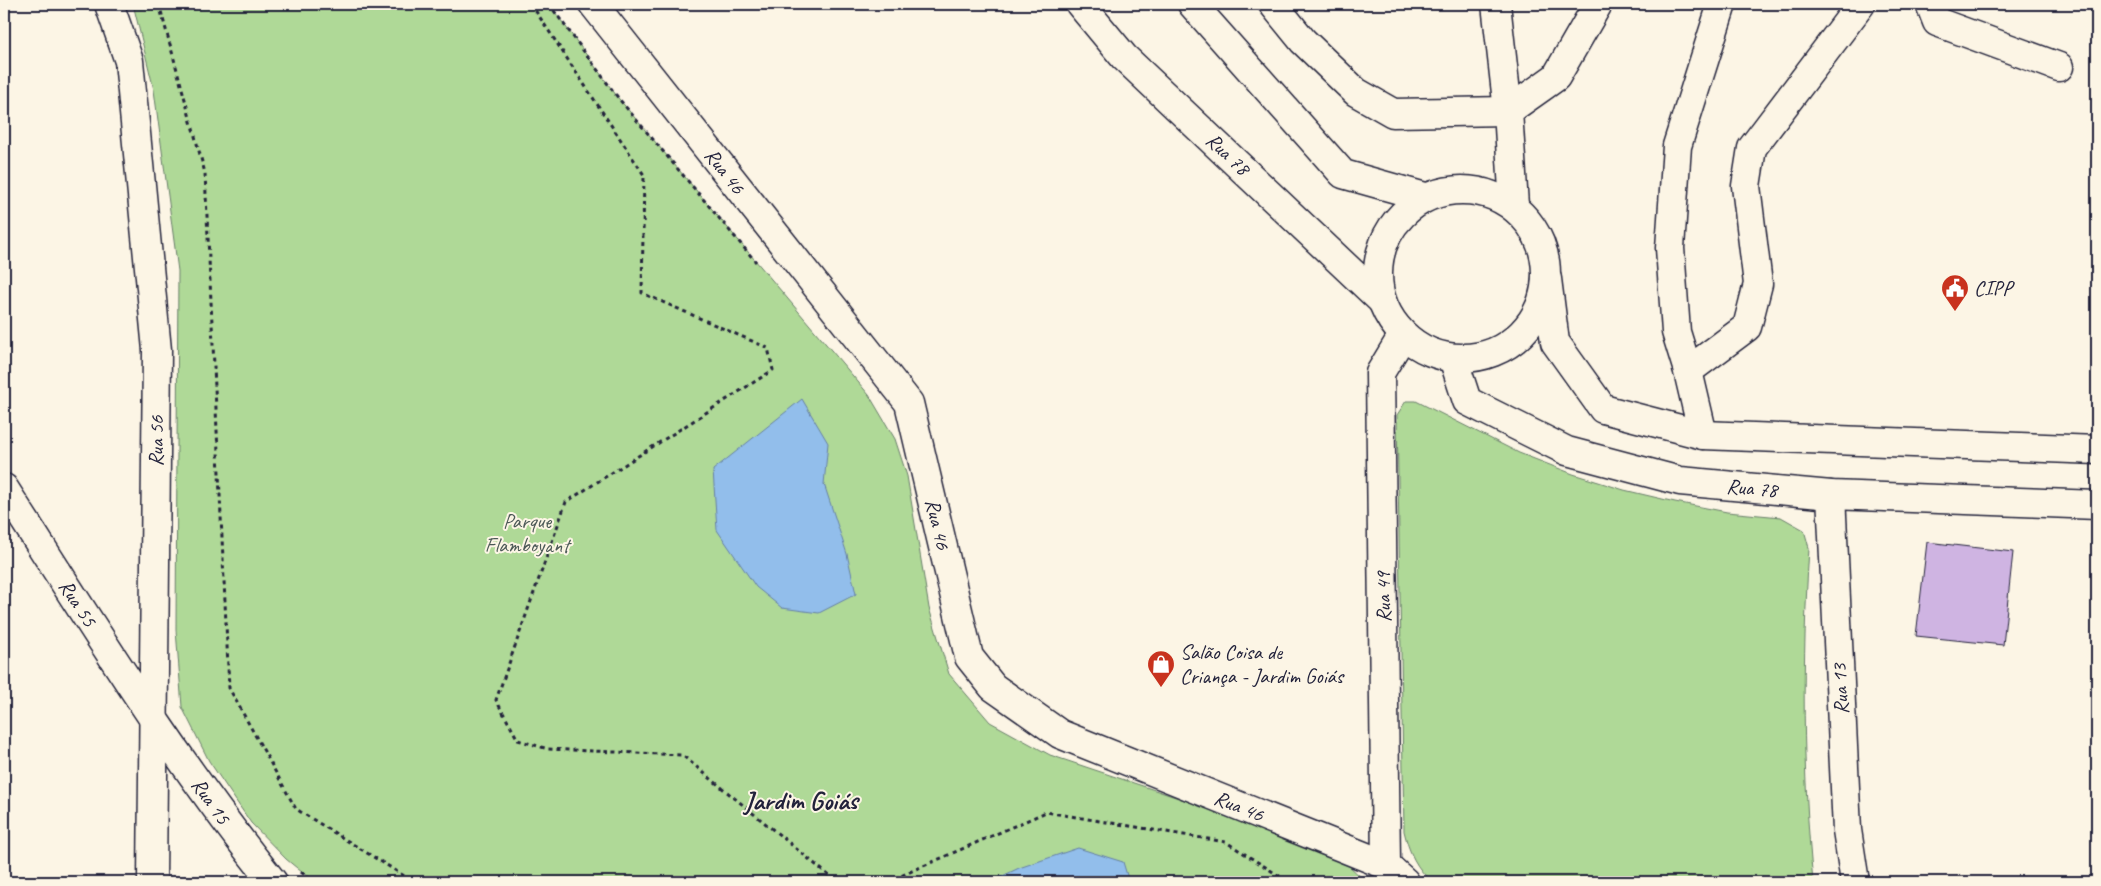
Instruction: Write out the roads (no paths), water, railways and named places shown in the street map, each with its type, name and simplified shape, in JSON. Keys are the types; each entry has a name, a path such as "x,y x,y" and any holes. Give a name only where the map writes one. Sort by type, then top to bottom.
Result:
{"street":[{"name":"Rua 56","path":"109,4 129,61 157,350 152,718 152,882"},
{"name":"Rua 46","path":"593,4 909,403 970,657 993,687 1060,734 1395,874"},
{"name":"Rua 78","path":"1080,4 1124,57 1381,300"},
{"path":"1192,4 1343,174 1425,197"},
{"path":"1272,4 1303,41 1356,92 1393,113 1508,111 1556,77 1598,4"},
{"path":"1496,4 1508,111 1514,206"},
{"path":"1703,435 1688,371 1676,332 1670,248 1677,146 1722,4"},
{"path":"1688,371 1746,328 1758,284 1746,186 1752,148 1861,4"},
{"path":"1930,4 1937,22 2059,67"},
{"path":"1547,280 1540,306 1526,329 1505,346 1489,353 1480,356 1453,358 1426,351 1403,335 1390,319 1381,300 1377,276 1383,245 1389,230 1405,211 1425,197 1448,190 1471,189 1493,195 1514,206 1533,227 1544,252 1555,342 1603,409 1703,435 2097,450"},
{"name":"Rua 49","path":"1395,874 1380,373 1403,335"},
{"name":"Rua 78","path":"1453,358 1467,402 1567,451 1680,481 1831,495 2097,505"},
{"name":"Rua 55","path":"4,488 152,718"},
{"name":"Rua 13","path":"1831,495 1847,830 1855,882"},
{"name":"Rua 15","path":"152,718 239,840 273,882"}],"water":[{"path":"802,399 828,443 824,484 847,554 856,594 819,613 782,608 756,587 717,530 713,470"},
{"path":"1078,848 1123,862 1129,882 990,882 1019,868"}],"place":[{"name":"CIPP","path":"1955,312"},
{"name":"Salão Coisa de Criança - Jardim Goiás","path":"1161,688"}],"district":[{"name":"Jardim Goiás","path":"801,800"}],"park label":[{"name":"Parque Flamboyant","path":"527,533"}]}
